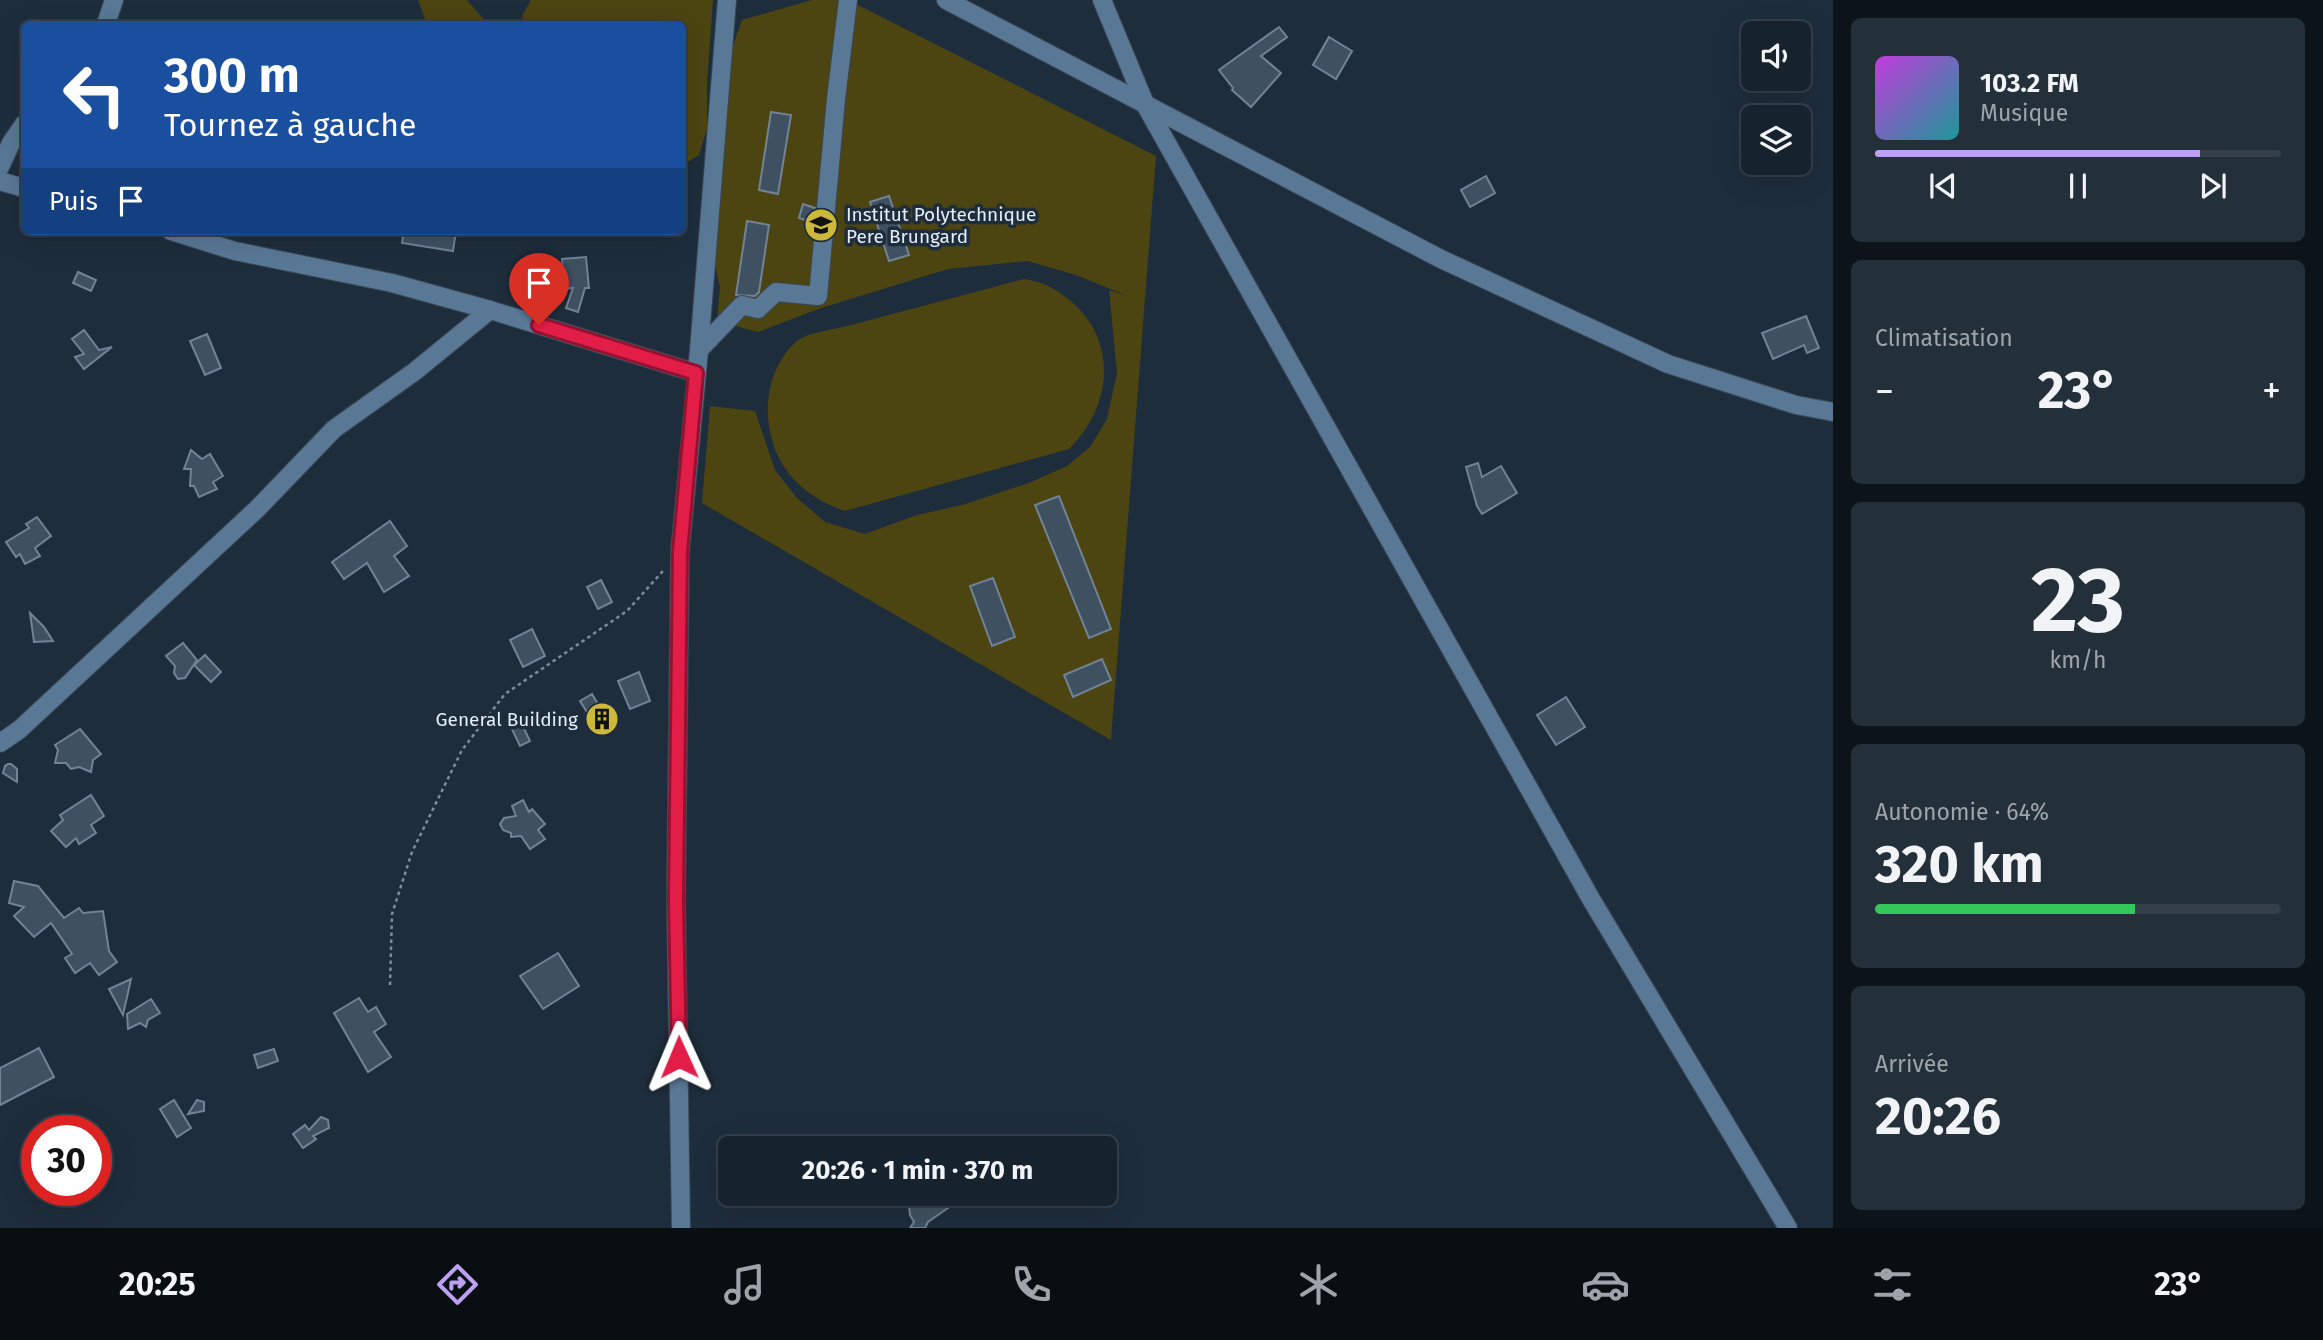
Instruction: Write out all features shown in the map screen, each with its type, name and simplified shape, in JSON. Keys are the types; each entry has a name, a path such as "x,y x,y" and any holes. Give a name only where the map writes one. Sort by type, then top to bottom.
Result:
{"street":[{"path":"107,21 114,0"},
{"path":"681,1228 676,900 680,552 727,0"},
{"path":"699,350 742,305 758,309 776,292 818,296 848,0"},
{"path":"946,0 1441,259 1668,364 1796,405 1833,412"},
{"path":"1102,0 1146,106 1591,899 1788,1228"},
{"path":"0,167 21,128"},
{"path":"0,181 21,187"},
{"path":"184,235 235,251 392,284 490,310 696,373"},
{"path":"0,743 19,730 217,547 334,429 414,372 490,310"}],"path":[{"path":"390,985 392,914 412,852 462,750 505,694 627,611 680,552"}],"shaded area":[{"path":"418,0 467,0 485,21 426,21"},
{"path":"531,0 713,0 707,83 707,128 699,155 686,163 686,21 522,21"},
{"path":"812,0 848,0 1156,156 1111,740 702,503 710,406 755,411 775,470 797,498 825,522 865,534 917,515 962,505 1029,483 1067,466 1090,447 1107,419 1117,373 1109,290 1128,296 1076,275 1028,261 948,269 818,309 758,332 717,321 720,287 715,266 731,51 742,20"},
{"path":"1024,279 1036,281 1067,298 1084,314 1095,332 1102,352 1104,372 1095,413 1084,432 1069,449 845,511 809,493 790,475 772,440 768,400 780,361 797,341 814,334"}],"building":[{"path":"1279,27 1287,37 1261,56 1281,73 1251,107 1232,90 1219,70"},
{"path":"1329,37 1352,51 1336,79 1313,65"},
{"path":"771,112 791,115 778,194 759,190"},
{"path":"1486,176 1495,193 1470,207 1461,190"},
{"path":"889,196 909,255 889,261 870,202"},
{"path":"803,204 815,208 810,222 799,218"},
{"path":"747,221 769,225 759,292 755,296 736,295"},
{"path":"403,235 455,235 453,251 402,243"},
{"path":"586,257 589,288 585,288 578,312 566,308 573,288 564,289 562,259"},
{"path":"78,272 96,280 91,291 73,283"},
{"path":"1806,316 1819,348 1807,353 1804,345 1773,359 1762,333"},
{"path":"84,330 99,350 112,347 84,369 75,357 84,354 72,339"},
{"path":"207,334 221,368 205,375 190,341"},
{"path":"191,450 202,459 210,454 223,476 213,482 217,489 199,497 194,486 190,486 191,469 184,469"},
{"path":"1478,463 1482,477 1501,466 1517,493 1482,514 1477,506 1466,467"},
{"path":"1059,496 1111,629 1089,638 1035,505"},
{"path":"37,517 51,536 35,548 40,556 25,564 20,554 16,557 6,542 29,528 26,524"},
{"path":"390,521 407,546 394,556 409,576 384,592 367,563 344,579 332,562"},
{"path":"993,578 1015,637 992,646 970,586"},
{"path":"601,580 612,602 598,609 587,587"},
{"path":"30,613 44,627 53,641 34,642"},
{"path":"532,629 545,656 523,667 510,640"},
{"path":"183,643 197,660 185,678 178,679 174,673 175,666 166,656"},
{"path":"205,655 221,672 211,682 194,665"},
{"path":"1102,659 1111,680 1073,697 1064,675"},
{"path":"639,672 650,701 630,709 618,681"},
{"name":"General Building","path":"592,694 604,714 608,711 616,724 601,734 580,701"},
{"path":"1566,697 1585,727 1556,745 1537,715"},
{"path":"520,720 530,741 520,746 510,725"},
{"path":"80,729 101,754 93,760 91,772 79,767 71,769 66,763 55,763 58,750 55,745"},
{"path":"8,764 17,769 17,782 3,773"},
{"path":"91,795 104,816 91,825 96,833 79,844 76,838 66,847 51,831 63,820 60,815"},
{"path":"523,800 529,812 532,809 545,824 538,830 545,839 530,849 521,836 511,837 511,833 503,830 500,824 504,818 516,816 512,806"},
{"path":"14,881 38,886 64,918 79,908 83,913 103,911 109,951 117,962 99,975 90,963 75,973 65,958 72,954 51,923 34,937 14,916 24,907 9,903"},
{"path":"558,953 579,986 543,1009 520,976"},
{"path":"131,979 123,1015 109,989"},
{"path":"359,998 368,1012 376,1007 386,1024 374,1032 391,1057 368,1072 334,1013"},
{"path":"151,999 160,1013 148,1020 146,1027 140,1023 128,1029 127,1014"},
{"path":"39,1048 54,1077 0,1105 0,1068"},
{"path":"274,1049 278,1061 258,1068 254,1055"},
{"path":"174,1100 191,1128 177,1137 160,1109"},
{"path":"197,1100 204,1102 204,1111 188,1114"},
{"path":"321,1117 328,1120 329,1128 313,1136 316,1139 303,1148 293,1134 305,1125 309,1130"},
{"path":"909,1206 948,1208 928,1222 925,1228 910,1228 914,1222"}],"place":[{"name":"Institut Polytechnique Pere Brungard","path":"821,225"},
{"name":"General Building","path":"602,719"}],"route":[{"path":"539,325 696,373 680,552 676,900 679,1057"}]}
